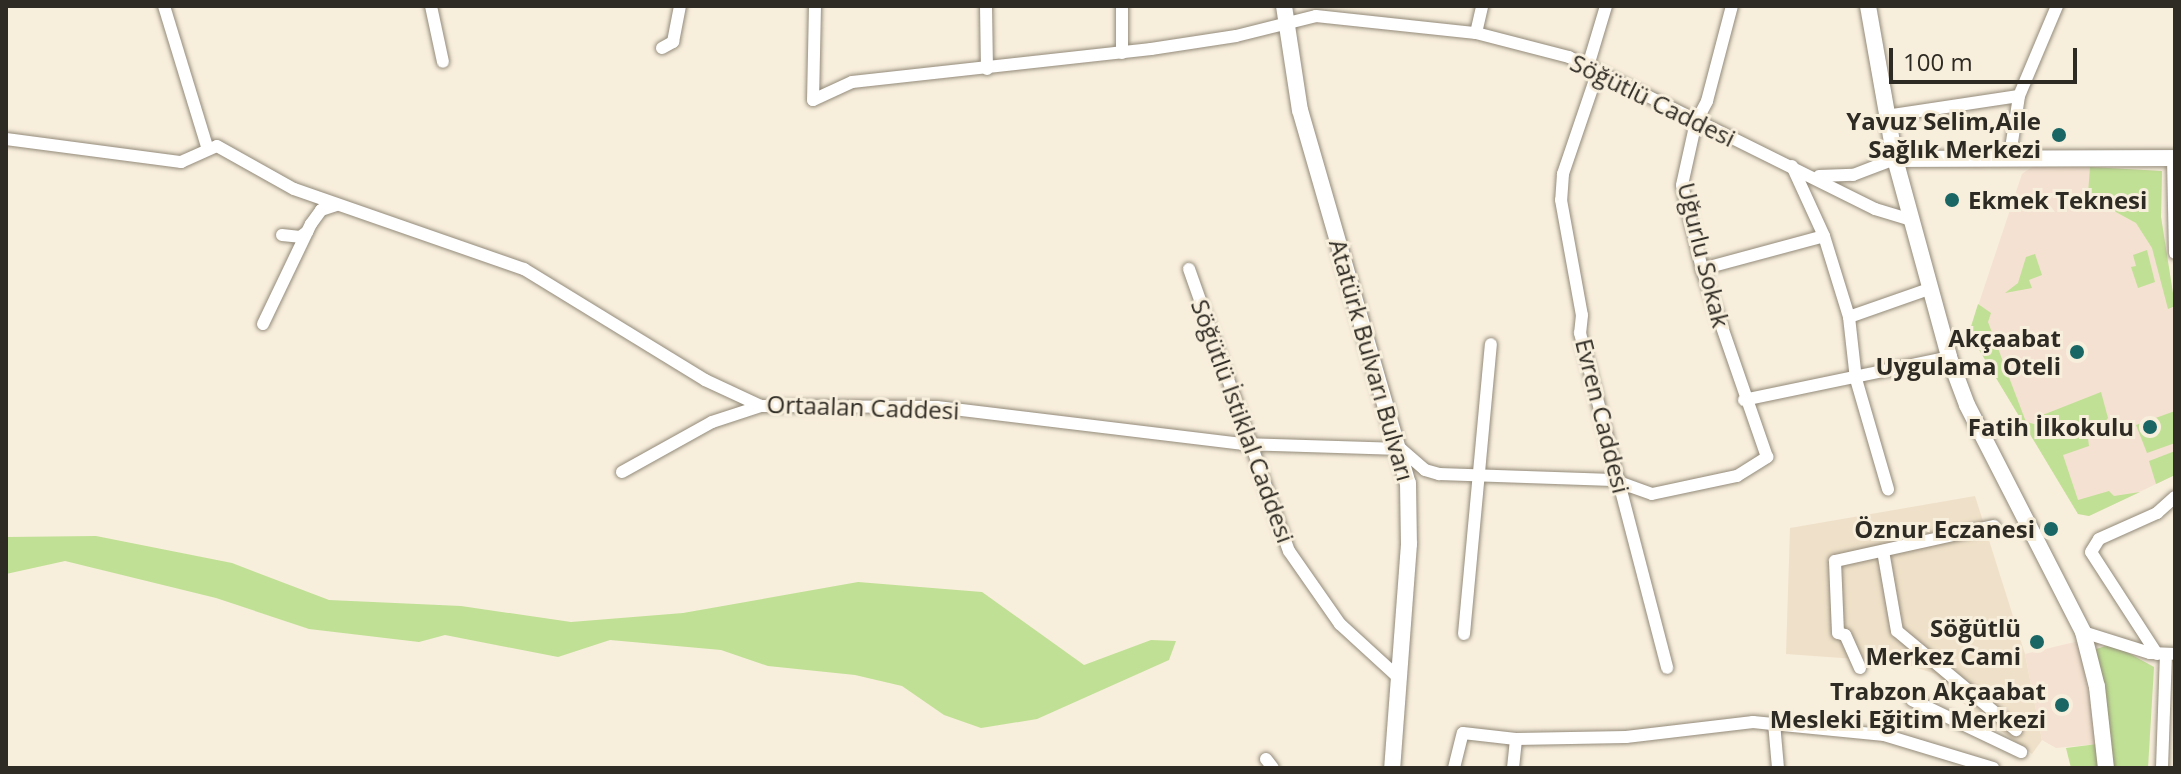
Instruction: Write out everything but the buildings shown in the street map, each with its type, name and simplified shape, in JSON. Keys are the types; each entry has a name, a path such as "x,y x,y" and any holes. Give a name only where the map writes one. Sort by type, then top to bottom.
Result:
{"street":[{"path":"6,139 181,162 207,147 164,6"},
{"path":"431,6 443,62"},
{"path":"662,48 673,42 680,6"},
{"name":"Söğütlü Caddesi","path":"815,6 813,100 852,82 1122,53 1291,17 1374,12 1476,33 1593,68 1875,209 1911,220"},
{"path":"986,6 987,69"},
{"path":"1122,6 1122,53"},
{"name":"Atatürk Bulvarı Bulvarı","path":"1284,6 1291,17 1306,97 1407,455 1419,538 1402,768"},
{"path":"1476,33 1482,6"},
{"name":"Evren Caddesi","path":"1606,6 1593,68 1563,174 1561,200 1582,315 1580,333 1667,668"},
{"name":"Uğurlu Sokak","path":"1732,6 1707,101 1696,122 1682,185 1702,269 1744,400 1767,457"},
{"path":"1868,6 1895,159 1949,357 1967,405 2083,632 2097,687 2106,768"},
{"path":"2010,155 2019,96 2057,6"},
{"path":"1886,116 2019,96"},
{"name":"Ortaalan Caddesi","path":"207,147 217,146 294,189 524,269 705,380 761,406 937,407 1248,444 1407,455 1439,474 1613,480 1621,486 1652,494 1720,482 1767,457"},
{"path":"1812,176 1853,175 1895,159 2010,155 2174,158 2175,253"},
{"path":"1792,166 1824,236 1849,317 1856,379 1888,489"},
{"path":"263,324 307,232 321,210 336,205"},
{"path":"282,235 300,237 307,232"},
{"path":"1702,269 1824,236"},
{"name":"Söğütlü İstiklal Caddesi","path":"1189,269 1248,444 1289,551 1340,624 1399,678"},
{"path":"1849,317 1929,289"},
{"path":"1464,634 1491,344"},
{"path":"1744,400 1856,379 1949,357"},
{"path":"622,472 712,422 761,406"},
{"name":"Atatürk Bulvarı Bulvarı","path":"1392,768 1409,544 1407,455"},
{"path":"2162,768 2166,655 2091,552 2099,539 2157,513 2175,497"},
{"path":"1860,668 1845,635 1838,633 1835,561 1994,526"},
{"path":"1883,551 1897,631 2016,730"},
{"path":"2083,632 2166,655"},
{"path":"1912,700 2021,752"},
{"path":"1774,723 1778,768"},
{"path":"1454,768 1463,733 1516,739 1626,737 1774,723 1884,735 1993,768"},
{"path":"1513,768 1516,739"}],"shaded area":[{"name":"Akçaabat Uygulama Oteli","path":"2036,164 2162,171 2161,217 2175,307 2175,475 2089,516 2078,514 1969,333 2022,174"},
{"path":"1975,496 2025,654 2042,740 2032,754 1963,703 1936,674 1898,662 1786,654 1790,528"},
{"name":"Trabzon Akçaabat Mesleki Eğitim Merkezi","path":"2079,641 2097,744 2056,748 2042,740 2025,654"}],"green space":[{"path":"2090,167 2162,171 2161,217 2175,306 2168,309 2152,248 2136,223 2114,211 2082,210 2081,195 2088,194"},
{"path":"2147,250 2155,282 2138,288 2131,267 2136,266 2133,255"},
{"path":"2035,254 2042,275 2029,280 2032,288 2005,293 2018,283 2026,257"},
{"path":"1978,304 1991,313 1988,322 2026,422 2088,438 2089,446 2063,455 2078,500 2109,491 2114,496 2140,492 2089,516 2078,514 1969,333"},
{"path":"2101,392 2108,418 2099,429 2087,431 2035,418"},
{"path":"2175,411 2175,443 2147,453 2136,425"},
{"path":"2175,451 2175,475 2156,484 2149,461"},
{"path":"96,536 232,563 329,600 461,606 571,622 683,613 858,582 982,592 1084,665 1151,640 1176,641 1169,660 1037,719 981,728 944,715 902,686 855,675 768,666 721,650 610,640 558,657 445,635 419,642 309,629 216,598 65,561 6,574 6,537"},
{"path":"2112,644 2154,667 2148,768 2113,768 2096,649"},
{"path":"2097,744 2098,768 2071,768 2066,748"}],"place":[{"name":"Yavuz Selim,Aile Sağlık Merkezi","path":"2059,135"},
{"name":"Ekmek Teknesi","path":"1952,200"},
{"name":"Akçaabat Uygulama Oteli","path":"2077,352"},
{"name":"Fatih İlkokulu","path":"2150,427"},
{"name":"Öznur Eczanesi","path":"2051,529"},
{"name":"Söğütlü Merkez Cami","path":"2037,642"},
{"name":"Trabzon Akçaabat Mesleki Eğitim Merkezi","path":"2062,705"}]}
